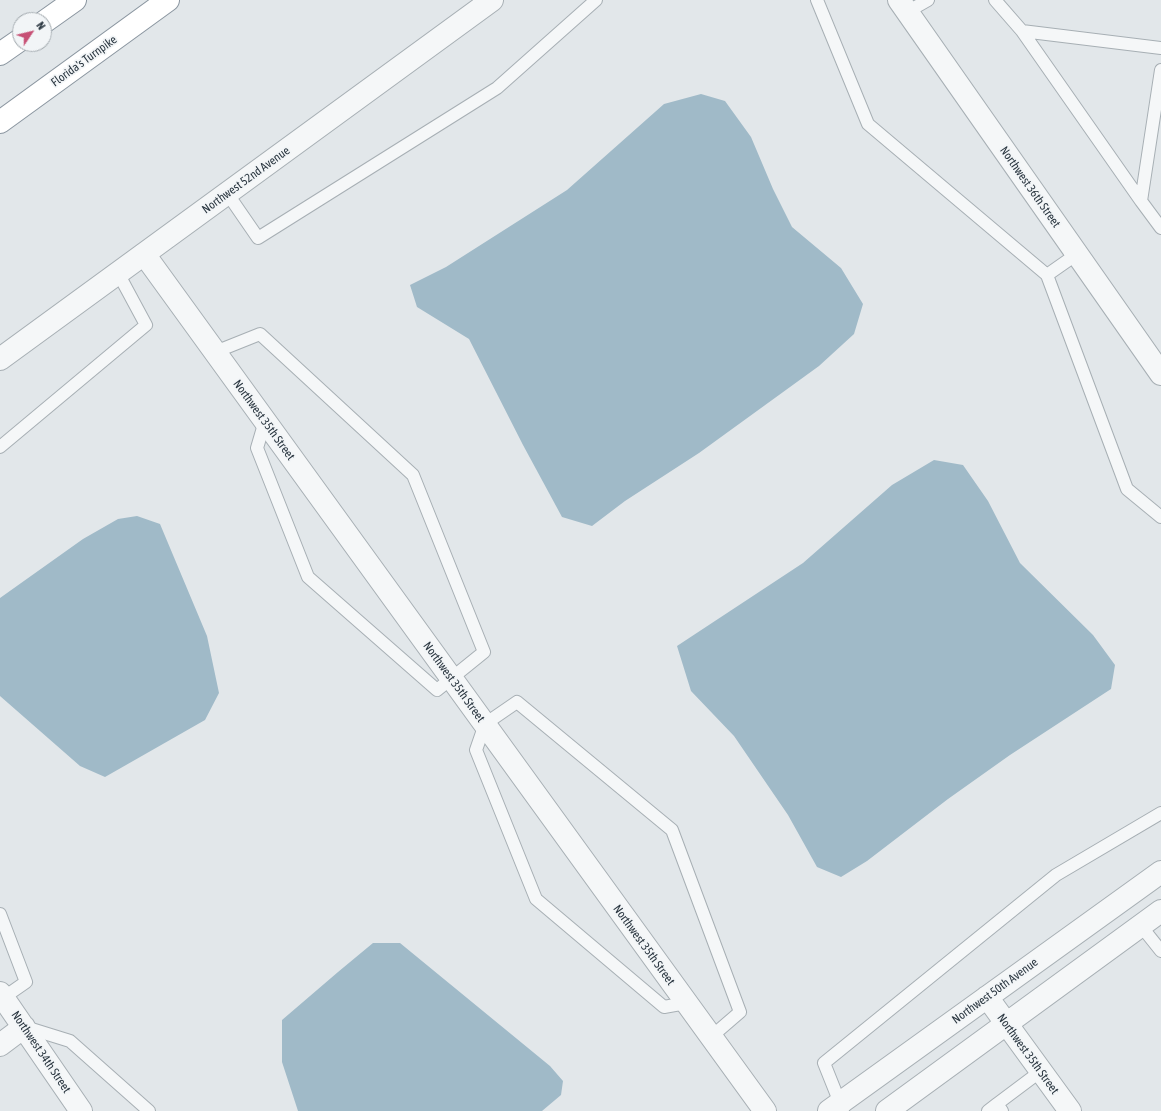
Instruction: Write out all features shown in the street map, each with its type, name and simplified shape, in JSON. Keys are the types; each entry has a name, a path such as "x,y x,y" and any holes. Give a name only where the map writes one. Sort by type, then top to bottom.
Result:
{"highway":[{"path":"52,16 75,0"},
{"name":"Florida's Turnpike","path":"0,122 168,0"},
{"path":"0,54 12,46"}],"street":[{"name":"Northwest 52nd Avenue","path":"0,360 492,0"},
{"name":"Northwest 36th Street","path":"903,6 1161,374"},
{"name":"Northwest 35th Street","path":"144,254 765,1111"},
{"name":"Northwest 50th Avenue","path":"839,1108 987,997 1161,872"},
{"path":"887,1111 1161,911"},
{"name":"Northwest 34th Street","path":"2,995 81,1111"},
{"name":"Northwest 35th Street","path":"987,997 1070,1111"},
{"path":"0,1045 24,1027"}],"lane":[{"path":"228,193 258,238 497,88 596,0"},
{"path":"818,0 868,124 1047,275 1127,489 1161,517"},
{"path":"903,6 928,0"},
{"path":"995,0 1022,31 1160,226"},
{"path":"1022,31 1161,48"},
{"path":"1141,201 1161,70"},
{"path":"1047,275 1077,254"},
{"path":"0,446 146,326 118,273"},
{"path":"215,352 260,334 413,475 484,652 437,690 308,577 257,448 265,421"},
{"path":"686,1003 664,1007 536,899 476,750 485,724 517,702 672,830 740,1012 711,1037"},
{"path":"839,1108 824,1063 1056,875 1161,813"},
{"path":"0,914 26,982 2,995"},
{"path":"1141,926 1161,952"},
{"path":"24,1027 70,1041 149,1111"},
{"path":"996,1109 1041,1071"}],"water":[{"path":"701,94 725,101 751,137 773,189 792,227 841,268 863,304 854,334 819,366 699,453 625,501 592,526 562,517 523,445 469,339 417,307 410,285 446,267 567,190 664,104"},
{"path":"934,460 963,465 988,501 1020,563 1093,635 1115,665 1111,689 1010,755 948,799 867,861 841,877 817,867 788,815 734,736 691,691 677,646 803,563 892,485"},
{"path":"137,516 160,524 207,636 219,693 205,720 105,777 80,766 0,696 0,598 83,539 118,519"},
{"path":"373,943 400,943 550,1066 563,1081 561,1095 542,1111 298,1111 282,1062 282,1020"}]}
